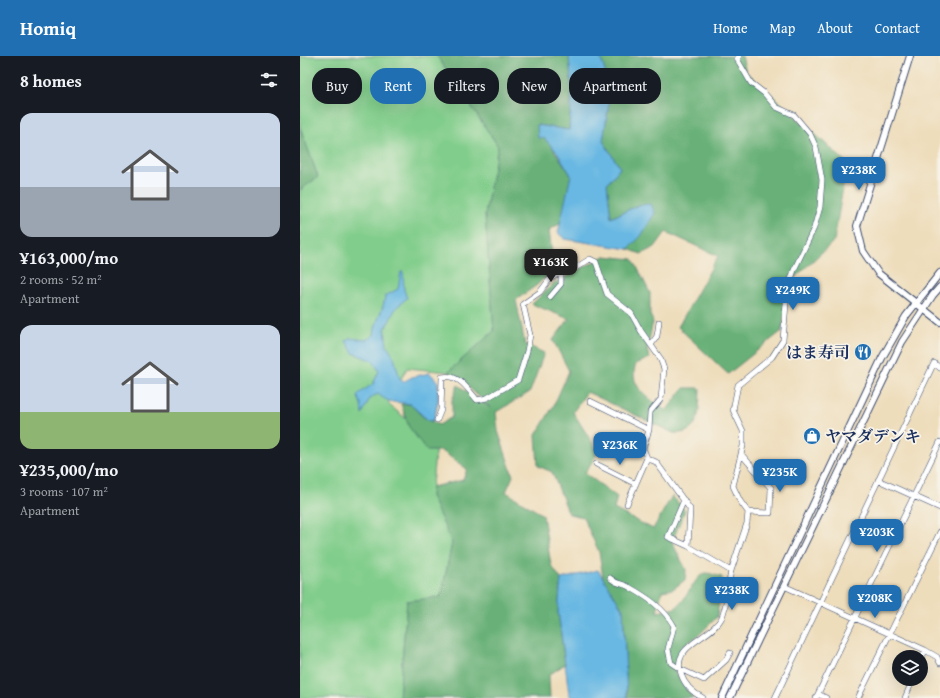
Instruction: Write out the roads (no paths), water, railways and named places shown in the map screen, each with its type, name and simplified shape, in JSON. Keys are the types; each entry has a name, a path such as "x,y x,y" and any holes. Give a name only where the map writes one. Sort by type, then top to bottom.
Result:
{"street":[{"path":"703,698 692,692 682,676 679,663 686,648 708,634 721,620 731,571 747,523 748,512 732,486 742,454 743,431 734,410 738,385 772,357 783,340 787,292 794,270 814,228 821,200 822,180 816,147 810,134 794,115 776,107 764,93 751,83 737,59 739,56"},
{"path":"910,56 857,226 863,252 878,273 940,322"},
{"path":"437,420 441,410 442,376 452,376 477,400 487,398 518,380 528,351 530,335 523,304 540,292 549,280 561,272 590,259 596,262 607,294 631,313 660,358 664,369 661,399 650,412 649,430 643,448 647,458 656,462 690,509 688,546"},
{"path":"550,297 561,284 561,272"},
{"path":"722,698 882,358 915,303 940,273"},
{"path":"730,698 902,342 923,309 940,287"},
{"path":"651,345 657,336 659,322"},
{"path":"775,698 934,363 940,368"},
{"path":"590,401 649,430"},
{"path":"606,437 630,448 644,452"},
{"path":"826,698 817,696 940,442"},
{"path":"742,454 771,488 770,513 748,512"},
{"path":"626,504 647,458"},
{"path":"596,464 636,484"},
{"path":"878,480 940,508"},
{"path":"684,500 668,537 688,546 731,571"},
{"path":"858,698 940,532"},
{"path":"610,578 618,585 627,586 651,600 668,615 674,626 668,649 671,663 680,669 704,680 726,660 730,652"},
{"path":"784,586 888,635 925,650"},
{"path":"928,652 937,656 940,663"},
{"path":"905,698 910,686"}],"water":[{"path":"569,56 600,56 604,68 570,68"},
{"path":"571,104 609,104 603,141 620,168 607,184 611,218 639,205 651,204 655,213 641,236 628,249 565,239 558,233 571,175 557,152 544,138 538,138 537,125 569,130"},
{"path":"401,272 403,272 404,290 407,298 396,308 385,329 387,346 394,357 400,379 403,382 412,377 430,373 438,382 438,401 434,420 429,421 410,404 386,400 378,394 370,398 362,414 361,404 357,395 373,384 379,371 373,361 353,353 346,341 349,338 366,340 374,335 385,296 398,289"},
{"path":"598,570 623,610 627,698 572,698 569,694 558,611 561,579"}],"place":[{"name":"はま寿司","path":"863,352"},
{"name":"ヤマダデンキ","path":"812,436"}]}
